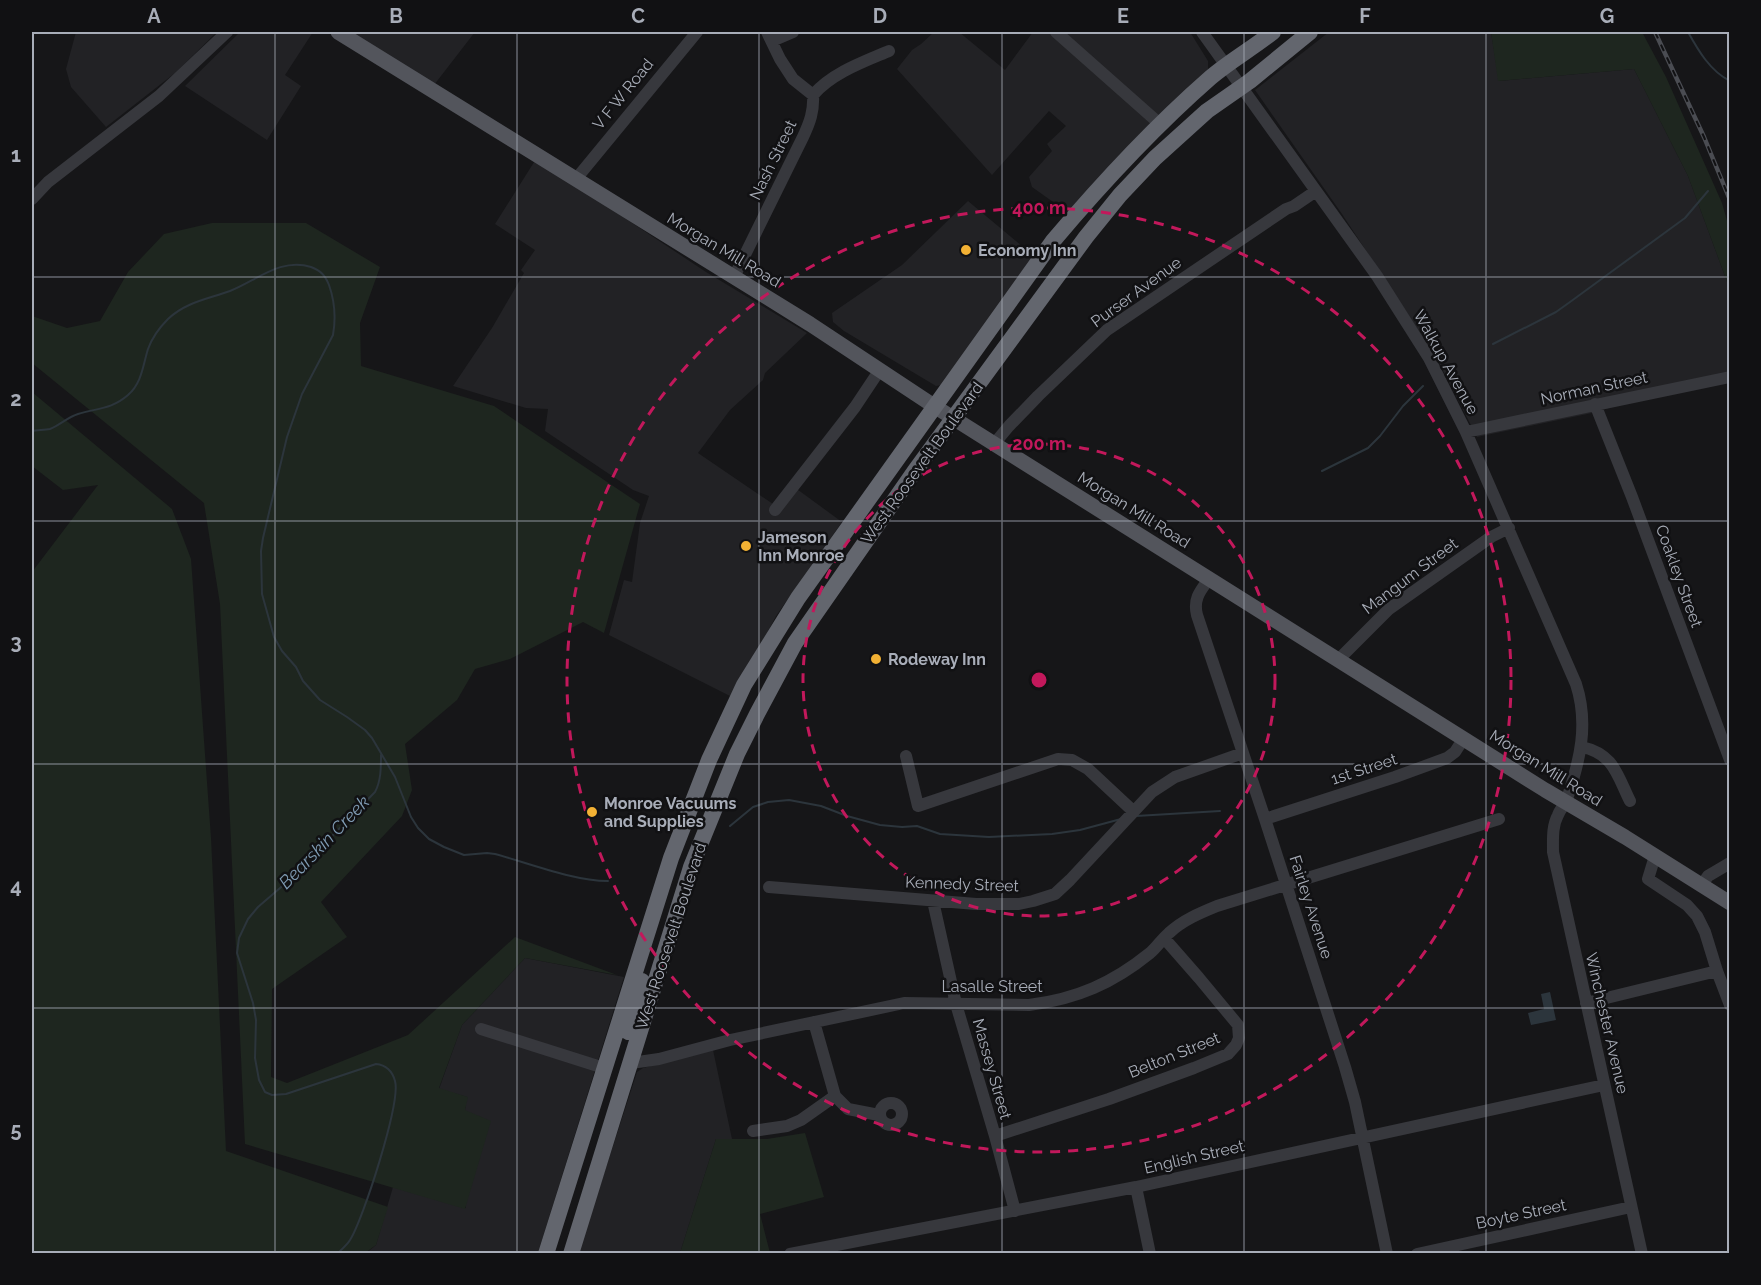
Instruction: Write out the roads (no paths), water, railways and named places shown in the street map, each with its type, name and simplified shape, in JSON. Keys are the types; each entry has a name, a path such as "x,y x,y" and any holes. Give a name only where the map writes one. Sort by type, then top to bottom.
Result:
{"highway":[{"name":"West Roosevelt Boulevard","path":"546,1254 677,844 710,760 744,685 798,598 1053,241 1135,149 1212,77 1273,32"},
{"name":"West Roosevelt Boulevard","path":"571,1254 692,867 737,754 795,643 872,530 1086,237 1120,195 1155,158 1207,111 1310,32"},
{"path":"651,998 652,972 658,946 684,857 677,844"},
{"path":"630,1062 625,1062 622,1052 643,980 655,910"}],"main road":[{"name":"Morgan Mill Road","path":"338,32 810,324 954,419 1730,903"}],"street":[{"path":"32,199 48,182 159,96 227,32"},
{"name":"V F W Road","path":"576,178 697,32"},
{"path":"793,32 770,36 780,59 793,79 813,95 820,87 846,70 889,51"},
{"path":"1056,32 1161,125"},
{"name":"Walkup Avenue","path":"1202,32 1377,276 1429,358 1466,432 1578,690 1583,717 1582,747 1566,802"},
{"name":"Nash Street","path":"734,277 812,118 813,95"},
{"name":"Purser Avenue","path":"994,444 1038,396 1107,330 1286,208 1294,206 1316,191"},
{"path":"775,510 855,407 879,371"},
{"name":"Norman Street","path":"1466,432 1730,377"},
{"name":"Coakley Street","path":"1595,404 1730,760"},
{"name":"Mangum Street","path":"1339,659 1389,609 1491,537 1509,528"},
{"name":"Fairley Avenue","path":"1209,579 1199,592 1195,606 1339,1046 1355,1102 1387,1254"},
{"name":"1st Street","path":"1265,819 1447,758 1455,752 1464,738"},
{"path":"1582,747 1603,754 1611,762 1630,801"},
{"name":"Kennedy Street","path":"769,887 976,904 1018,904 1033,901 1055,894 1152,792 1168,781 1243,753"},
{"path":"906,756 918,806 1058,759 1070,760 1088,769 1134,811"},
{"name":"Winchester Avenue","path":"1566,802 1555,821 1552,852 1642,1254"},
{"name":"Lasalle Street","path":"630,1062 659,1059 730,1040 904,1003 1029,1005 1048,1003 1078,995 1100,987 1115,978 1152,952 1179,924 1217,906 1499,819"},
{"path":"1655,856 1648,879 1687,905 1697,916 1705,932 1730,1005"},
{"path":"1701,886 1708,876 1730,863"},
{"name":"Massey Street","path":"933,901 956,1004 1015,1211"},
{"name":"Belton Street","path":"995,1136 1109,1099 1194,1068 1228,1054 1236,1045 1239,1038 1238,1025 1164,938"},
{"path":"1586,1003 1717,971"},
{"path":"814,1022 835,1096 848,1109 879,1115"},
{"path":"481,1029 604,1068"},
{"name":"English Street","path":"790,1254 1136,1187 1604,1085"},
{"path":"753,1131 777,1129 794,1123 835,1096"},
{"path":"1136,1187 1150,1254"},
{"name":"Boyte Street","path":"1417,1254 1631,1207"}],"waterway":[{"path":"1688,32 1700,53 1716,72 1730,81"},
{"path":"1493,344 1556,312 1685,218 1708,191"},
{"name":"Bearskin Creek","path":"32,431 50,429 74,415 110,406 122,400 133,390 139,379 148,349 159,329 182,309 289,265 311,267 320,272 333,298 335,316 333,335 302,394 287,437 261,551 262,594 274,637 282,651 296,667 303,681 320,700 365,730 372,738 395,777 411,817 429,839 464,855 495,854 566,875 608,881"},
{"path":"1322,471 1368,448 1423,386"},
{"name":"Bearskin Creek","path":"337,1254 350,1240 372,1186 392,1112 395,1093 394,1077 388,1069 376,1064 286,1094 272,1095 265,1092 259,1080 255,1058 256,1020 253,1003 237,953 239,938 248,919 258,907 309,863 375,792 380,779 381,755"},
{"path":"730,826 753,807 768,802 789,800 821,806 880,825 917,826 940,834 989,837 1052,834 1080,830 1121,819"},
{"path":"1136,816 1220,811"}],"railway":[{"path":"1655,32 1704,137 1730,200"}],"place":[{"name":"Economy Inn","path":"966,250"},
{"name":"Jameson Inn Monroe","path":"746,546"},
{"name":"Rodeway Inn","path":"876,659"},
{"name":"Monroe Vacuums and Supplies","path":"592,812"}]}
